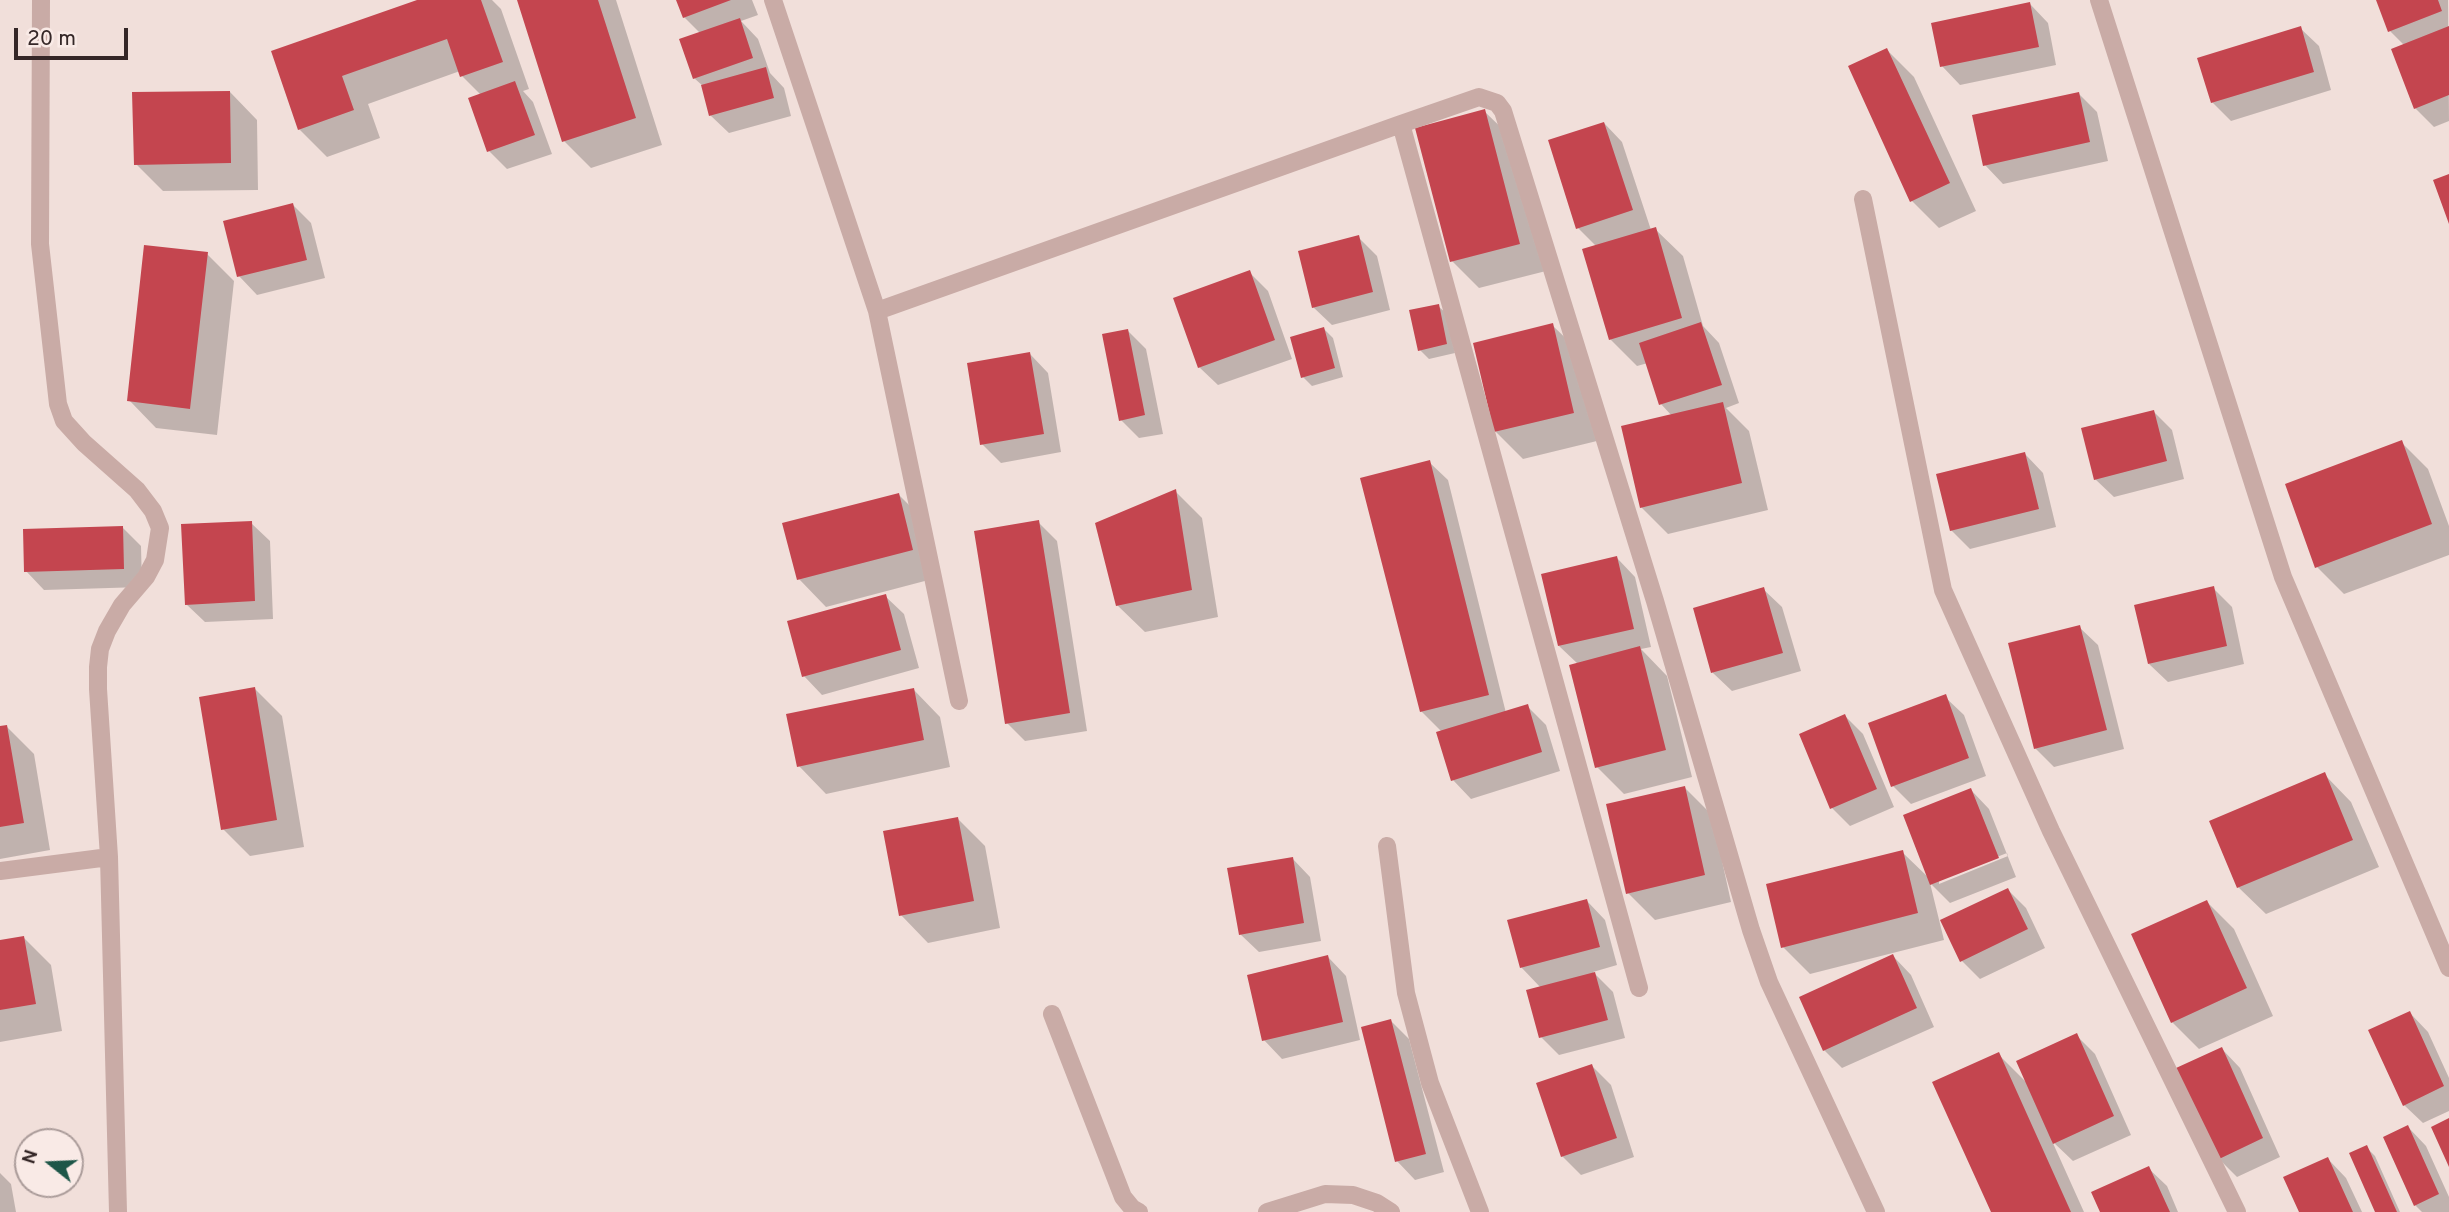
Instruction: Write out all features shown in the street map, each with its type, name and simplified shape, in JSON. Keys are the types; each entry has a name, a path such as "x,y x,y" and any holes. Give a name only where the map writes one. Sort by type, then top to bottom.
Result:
{"street":[{"path":"41,0 40,244 58,404 64,421 137,490 153,511 160,528 155,560 146,576 122,605 100,649 98,689 109,857 118,1212"},
{"path":"772,0 877,311 959,701"},
{"path":"2099,0 2283,577 2449,968"},
{"path":"877,311 1479,97 1497,103 1503,111 1656,601 1751,930 1769,982 1876,1212"},
{"path":"1401,124 1640,988"},
{"path":"1863,199 1943,590 2051,831 2237,1212"},
{"path":"1387,846 1406,993 1430,1083 1480,1212"},
{"path":"0,871 109,857"},
{"path":"1052,1014 1123,1197 1139,1212"},
{"path":"1267,1212 1325,1194 1353,1195 1377,1203 1391,1212"}],"building":[{"path":"417,0 481,0 503,62 460,77 447,39 342,76 354,110 298,130 271,51"},
{"path":"517,0 598,0 636,118 562,142"},
{"path":"676,0 731,0 683,18"},
{"path":"2376,0 2438,0 2442,11 2388,32"},
{"path":"2030,2 2039,47 1940,67 1931,23"},
{"path":"740,18 753,58 693,79 679,39"},
{"path":"2301,26 2314,72 2211,103 2197,58"},
{"path":"2449,26 2449,95 2414,109 2391,49"},
{"path":"1887,48 1950,183 1910,202 1848,66"},
{"path":"766,67 774,98 709,116 701,85"},
{"path":"515,81 535,135 487,152 468,98"},
{"path":"230,91 231,163 134,165 132,92"},
{"path":"2079,92 2090,142 1983,166 1972,115"},
{"path":"1485,109 1520,244 1450,262 1415,128"},
{"path":"1604,122 1633,210 1576,229 1548,140"},
{"path":"2449,174 2449,224 2433,180"},
{"path":"293,203 307,260 237,277 223,221"},
{"path":"1656,227 1682,318 1609,340 1582,249"},
{"path":"1359,235 1373,292 1312,308 1298,251"},
{"path":"144,245 208,252 190,409 127,401"},
{"path":"1250,270 1275,340 1198,368 1173,298"},
{"path":"1439,304 1447,344 1418,351 1409,310"},
{"path":"1701,322 1722,385 1659,405 1639,343"},
{"path":"1553,323 1574,413 1494,432 1473,343"},
{"path":"1324,327 1335,368 1301,378 1290,337"},
{"path":"1128,329 1145,415 1119,421 1102,334"},
{"path":"1030,352 1044,434 980,445 967,363"},
{"path":"1723,402 1742,483 1640,508 1621,426"},
{"path":"2154,410 2167,461 2094,480 2081,428"},
{"path":"2402,440 2432,524 2315,568 2285,484"},
{"path":"2025,452 2039,509 1950,531 1936,474"},
{"path":"1430,460 1489,695 1420,712 1360,478"},
{"path":"1176,489 1192,590 1116,606 1095,523"},
{"path":"899,493 913,550 797,580 782,523"},
{"path":"1039,520 1070,713 1005,724 974,531"},
{"path":"252,521 255,601 185,605 181,524"},
{"path":"123,526 124,569 24,572 23,529"},
{"path":"1617,556 1634,629 1558,646 1541,574"},
{"path":"2214,586 2227,646 2148,664 2134,605"},
{"path":"1764,587 1783,653 1711,673 1693,608"},
{"path":"886,594 901,650 802,677 787,621"},
{"path":"2080,625 2107,730 2034,749 2008,643"},
{"path":"1640,646 1666,750 1595,768 1569,665"},
{"path":"255,687 277,820 221,830 199,697"},
{"path":"914,688 924,740 797,767 786,714"},
{"path":"1946,694 1969,758 1891,787 1868,723"},
{"path":"1528,704 1542,752 1451,781 1436,732"},
{"path":"1845,714 1877,789 1830,809 1799,734"},
{"path":"7,725 24,823 0,827 0,726"},
{"path":"2325,772 2353,840 2237,888 2209,821"},
{"path":"1685,786 1705,875 1626,894 1606,804"},
{"path":"1971,788 1999,858 1930,885 1903,815"},
{"path":"958,817 974,901 899,916 883,831"},
{"path":"1903,850 1918,913 1781,948 1766,884"},
{"path":"1293,857 1304,923 1239,935 1227,868"},
{"path":"2008,888 2028,929 1960,962 1940,920"},
{"path":"1587,899 1600,947 1520,968 1507,920"},
{"path":"2207,900 2247,988 2171,1023 2131,934"},
{"path":"24,936 36,1004 0,1010 0,940"},
{"path":"1893,954 1917,1008 1823,1051 1799,997"},
{"path":"1328,955 1343,1022 1262,1041 1247,975"},
{"path":"1595,972 1608,1020 1539,1038 1526,990"},
{"path":"2410,1011 2444,1086 2403,1106 2368,1030"},
{"path":"1391,1019 1426,1154 1395,1162 1361,1027"},
{"path":"2077,1033 2114,1116 2053,1144 2016,1061"},
{"path":"2222,1047 2263,1138 2217,1160 2176,1068"},
{"path":"1999,1052 2071,1212 1991,1212 1932,1082"},
{"path":"1592,1064 1617,1138 1561,1157 1536,1083"},
{"path":"2449,1118 2449,1167 2431,1127"},
{"path":"2408,1125 2439,1194 2414,1206 2383,1137"},
{"path":"2367,1145 2397,1212 2375,1212 2349,1153"},
{"path":"2328,1157 2353,1212 2299,1212 2283,1177"},
{"path":"2149,1166 2170,1212 2100,1212 2091,1192"}]}
